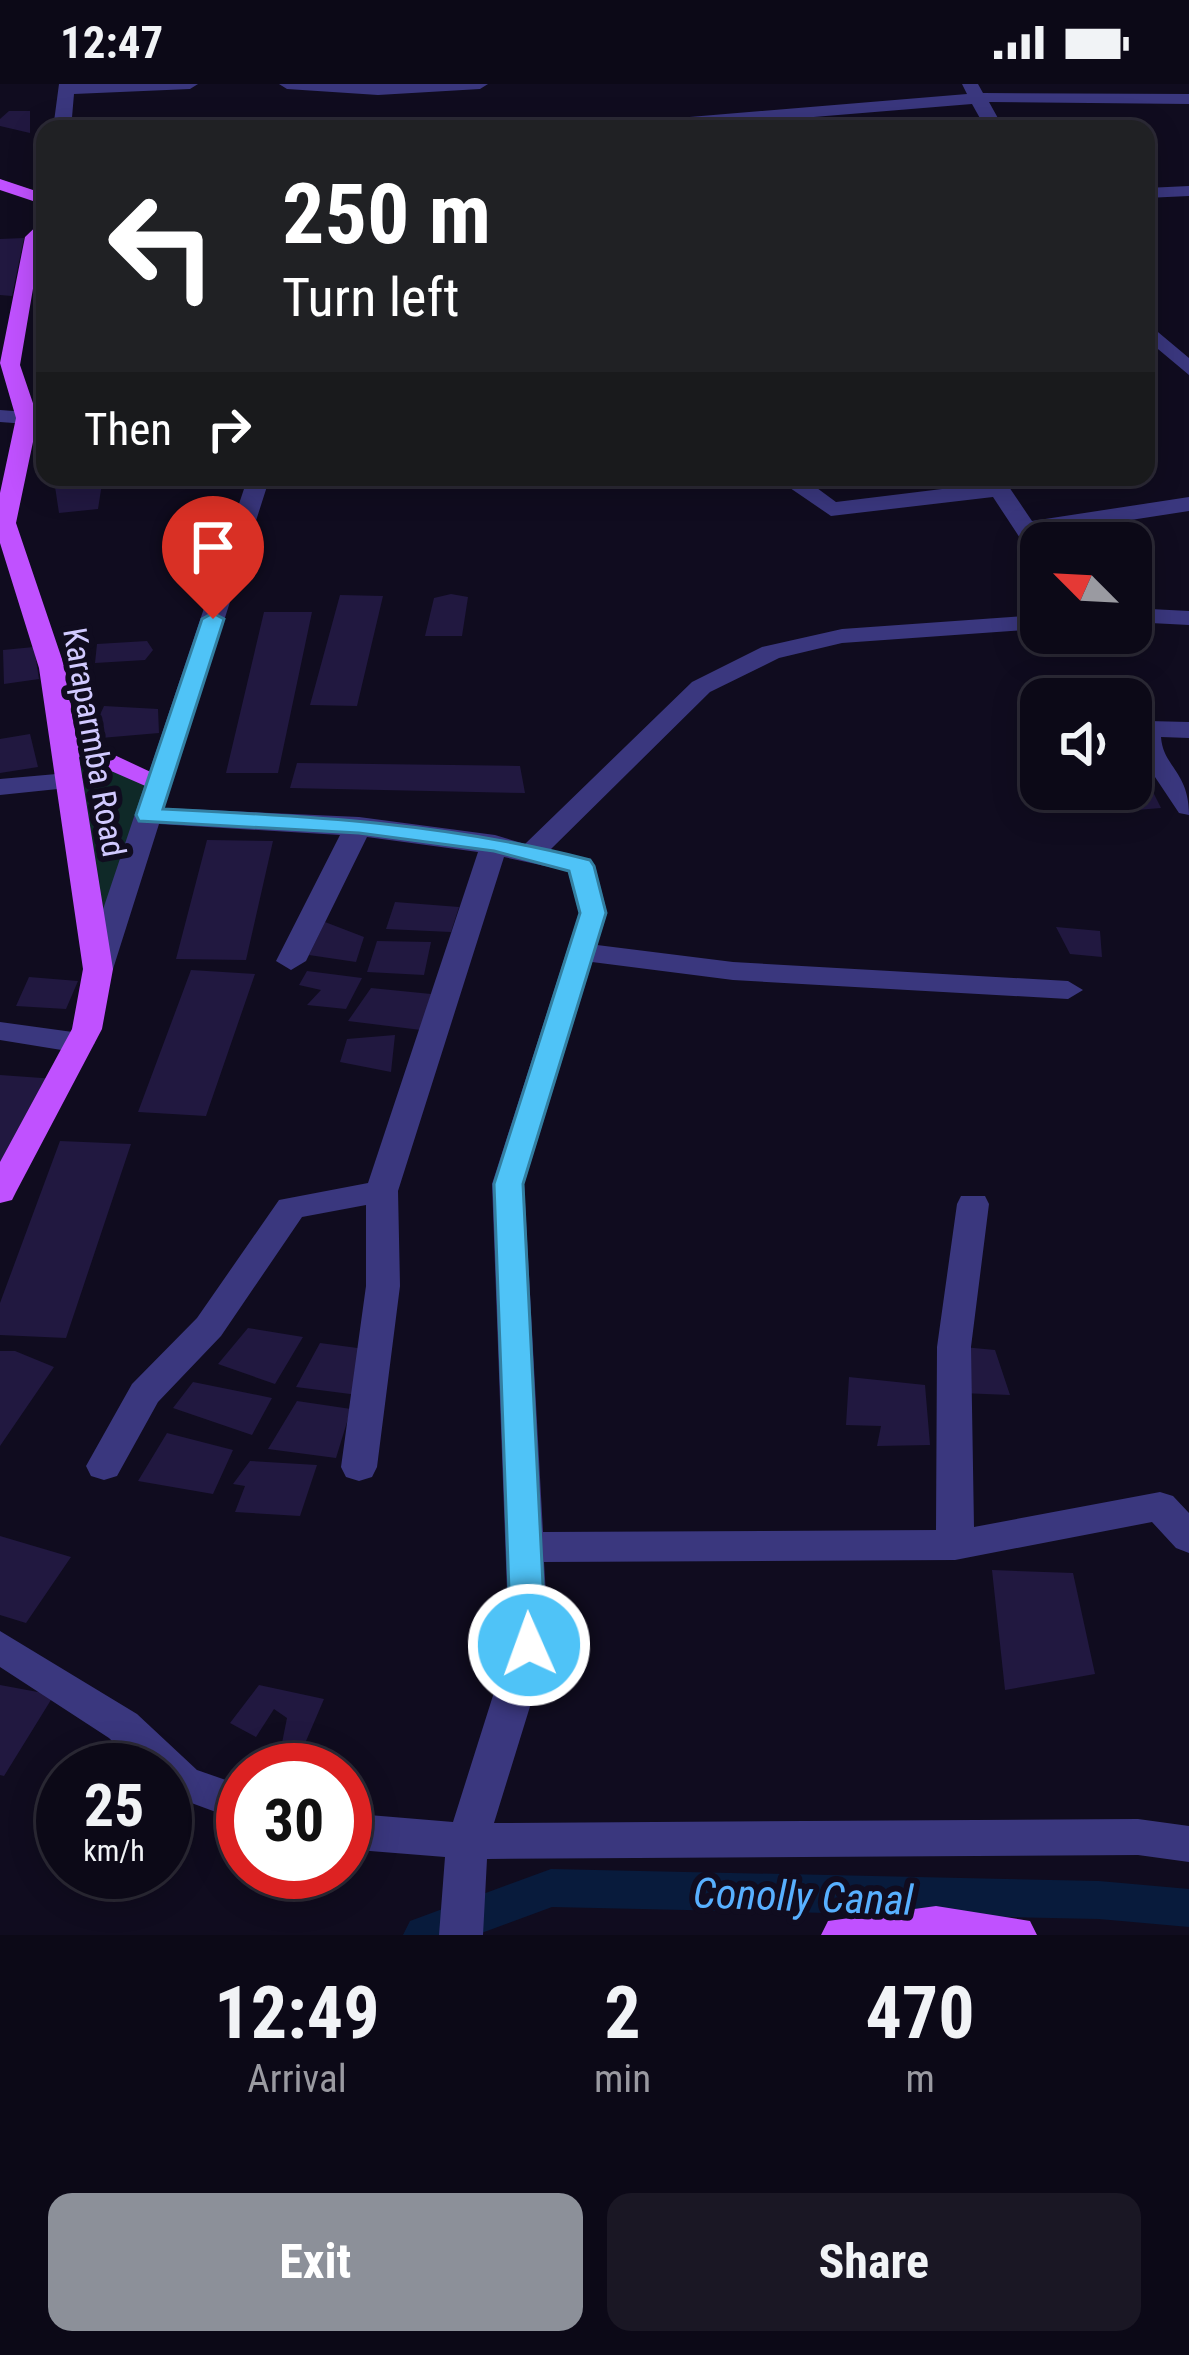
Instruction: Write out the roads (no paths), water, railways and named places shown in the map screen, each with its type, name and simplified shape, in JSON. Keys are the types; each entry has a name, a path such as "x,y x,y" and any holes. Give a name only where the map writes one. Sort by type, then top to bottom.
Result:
{"main road":[{"path":"0,184 36,197"},
{"name":"Karaparmba Road","path":"0,1192 87,1029 98,969 52,668 5,523 27,418 10,365 36,257"},
{"path":"62,740 159,782"},
{"path":"843,1935 936,1925 1015,1935"}],"street":[{"path":"63,120 65,87 190,84"},
{"path":"287,84 378,90 480,84"},
{"path":"693,120 974,91 1189,99"},
{"path":"974,91 990,120"},
{"path":"1155,193 1189,191"},
{"path":"1155,337 1189,369"},
{"path":"0,416 27,418"},
{"path":"98,969 256,486"},
{"path":"802,486 831,509 999,489 1020,522"},
{"path":"1071,522 1189,504"},
{"path":"1152,616 1189,618"},
{"path":"532,853 701,687 771,652 842,636 1020,623"},
{"path":"1189,730 1148,729 1148,747 1189,807"},
{"path":"0,787 68,781"},
{"path":"148,815 359,825 495,843 581,866 593,913 508,1184 529,1645 468,1842 460,1935"},
{"path":"291,961 359,825"},
{"path":"359,1467 383,1286 382,1191 495,843"},
{"path":"581,952 734,971 1068,990"},
{"path":"0,1031 80,1043"},
{"path":"104,1466 145,1393 209,1327 291,1208 382,1191"},
{"path":"955,1544 955,1347 973,1204"},
{"path":"525,1547 955,1544 1160,1506 1189,1538"},
{"path":"0,1647 123,1726 182,1782 216,1794"},
{"path":"372,1833 468,1842 1138,1837 1189,1844"}],"waterway":[{"name":"Conolly Canal","path":"425,1935 551,1888 1099,1900 1189,1908"}]}
